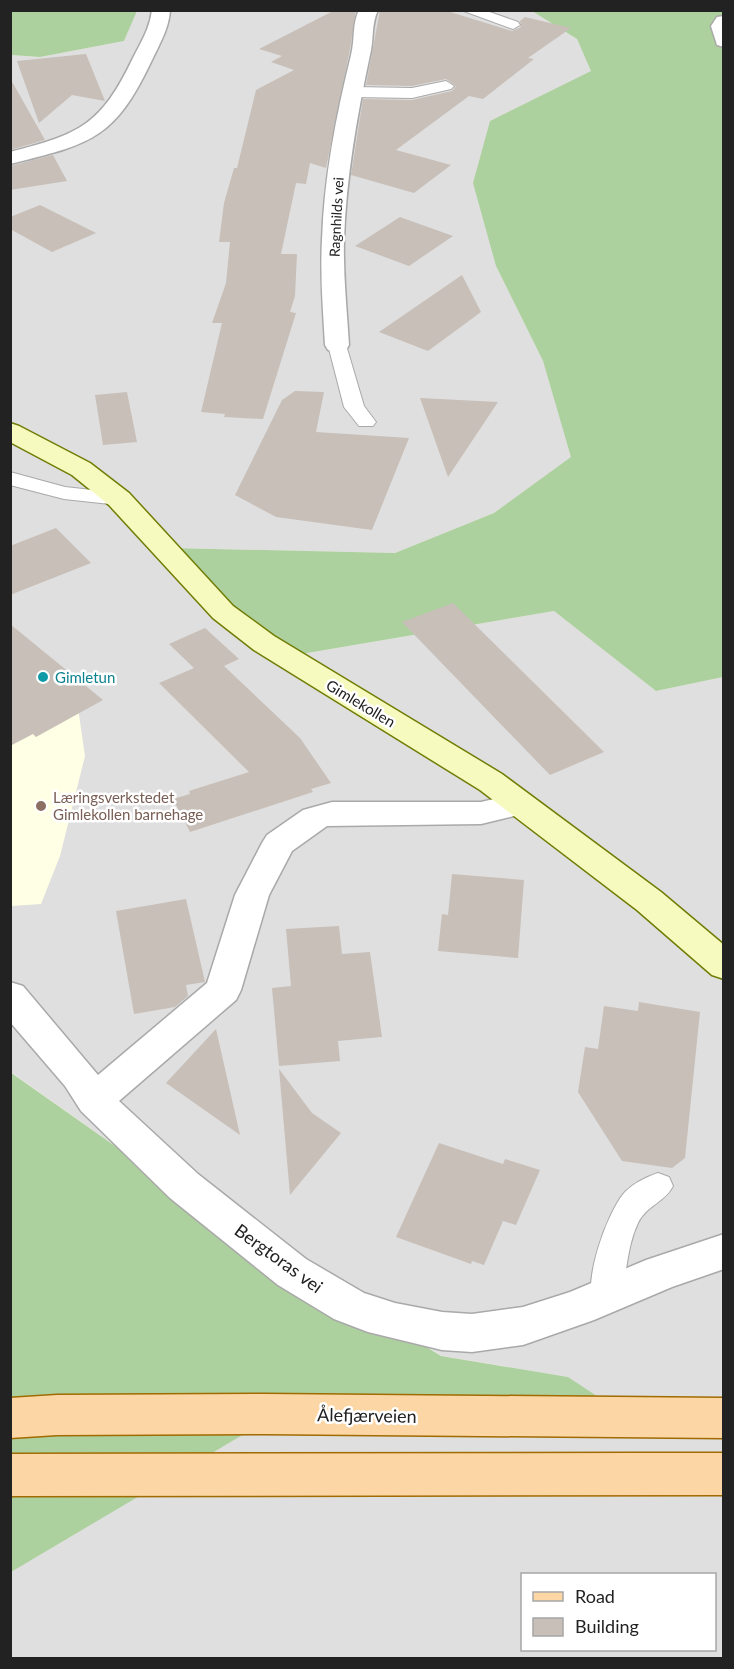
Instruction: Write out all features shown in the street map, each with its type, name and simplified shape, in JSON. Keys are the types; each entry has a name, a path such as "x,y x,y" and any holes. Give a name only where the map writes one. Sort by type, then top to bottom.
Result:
{"main road":[{"name":"Ålefjærveien","path":"10,1418 57,1415 264,1414 723,1418"},
{"path":"10,1475 723,1474"}],"street":[{"path":"10,158 70,141 97,126 125,93 160,22 161,10"},
{"name":"Ragnhilds vei","path":"337,345 333,268 335,206 355,78 363,47 365,16 369,10"},
{"path":"723,21 720,26 723,41"},
{"name":"Gimlekollen","path":"10,431 81,469 119,499 223,612 255,637 491,782 649,901 723,966"},
{"path":"94,1100 188,1023 223,990 252,895 279,843 295,831 315,818 332,813 481,813 520,804"},
{"name":"Bergtoras vei","path":"10,996 31,1023 78,1074 94,1100 184,1186 292,1272 349,1306 368,1314 442,1331 472,1333 523,1326 723,1251"}],"lane":[{"path":"468,10 513,25"},
{"path":"354,92 410,93 446,86"},
{"name":"Ragnhilds vei","path":"337,345 354,407 366,422"},
{"path":"10,478 64,493 119,499"},
{"path":"605,1297 617,1240 626,1214 639,1198 658,1185"}],"shaded area":[{"path":"137,11 532,11 577,39 592,71 490,121 496,266 543,361 572,457 494,513 395,553 172,548 279,658 554,611 656,691 723,677 723,1658 11,1658 10,1572 256,1427 568,1377 442,1356 186,1196 11,1072 11,55 40,57 124,41"},
{"name":"Læringsverkstedet Gimlekollen barnehage","path":"11,646 73,674 85,756 60,856 41,904 11,906"}],"green space":[{"path":"719,10 723,13 723,677 656,691 554,611 278,658 171,548 395,553 494,513 571,457 543,361 496,266 473,183 490,121 591,71 577,39 532,11"},
{"path":"10,11 137,11 124,41 40,57 11,55"},
{"path":"10,1072 186,1196 441,1356 568,1377 612,1406 256,1427 11,1572"}],"building":[{"path":"335,10 356,10 350,49 326,168 310,163 306,184 296,183 281,254 297,254 295,296 290,312 296,313 263,419 224,417 225,414 201,412 222,323 212,323 226,283 230,242 219,242 224,203 234,168 237,168 256,90 294,70 271,62 282,56 259,49"},
{"path":"380,10 444,10 512,31 521,27 520,21 525,17 571,28 528,58 534,59 483,99 469,96 396,150 451,165 414,193 351,175 363,99 412,100 452,91 456,86 446,79 412,86 366,85"},
{"path":"86,54 105,101 72,95 39,123 17,61"},
{"path":"10,78 45,140 10,150"},
{"path":"53,155 67,181 10,190 10,166"},
{"path":"40,205 96,233 52,252 10,229 10,217"},
{"path":"400,217 453,236 409,266 355,246"},
{"path":"462,275 481,312 428,351 379,332"},
{"path":"295,391 324,392 316,432 409,438 372,530 276,517 235,495 282,400"},
{"path":"127,392 137,442 103,445 95,395"},
{"path":"420,398 498,402 448,477"},
{"path":"56,528 91,563 10,595 10,546"},
{"path":"453,603 604,752 550,775 402,622"},
{"name":"Gimletun","path":"10,624 103,700 36,737 33,734 10,746"},
{"path":"205,628 239,659 224,666 300,738 331,783 311,789 313,792 190,832 173,799 190,794 189,791 249,772 159,683 194,668 169,644"},
{"path":"452,874 524,880 518,958 438,951 442,914 448,915"},
{"path":"186,899 205,982 186,985 188,996 175,1007 134,1014 116,911"},
{"path":"339,926 342,954 370,952 382,1037 338,1041 340,1061 279,1066 272,988 291,986 286,929"},
{"path":"639,1002 700,1012 685,1158 672,1168 622,1161 578,1092 585,1047 598,1049 604,1006 638,1011"},
{"path":"216,1029 240,1135 166,1083"},
{"path":"279,1069 312,1113 341,1133 290,1195"},
{"path":"439,1143 503,1164 505,1159 540,1170 516,1225 503,1221 484,1265 472,1261 471,1264 396,1237"}],"place":[{"name":"Gimletun","path":"43,677"},
{"name":"Læringsverkstedet Gimlekollen barnehage","path":"41,806"}]}
